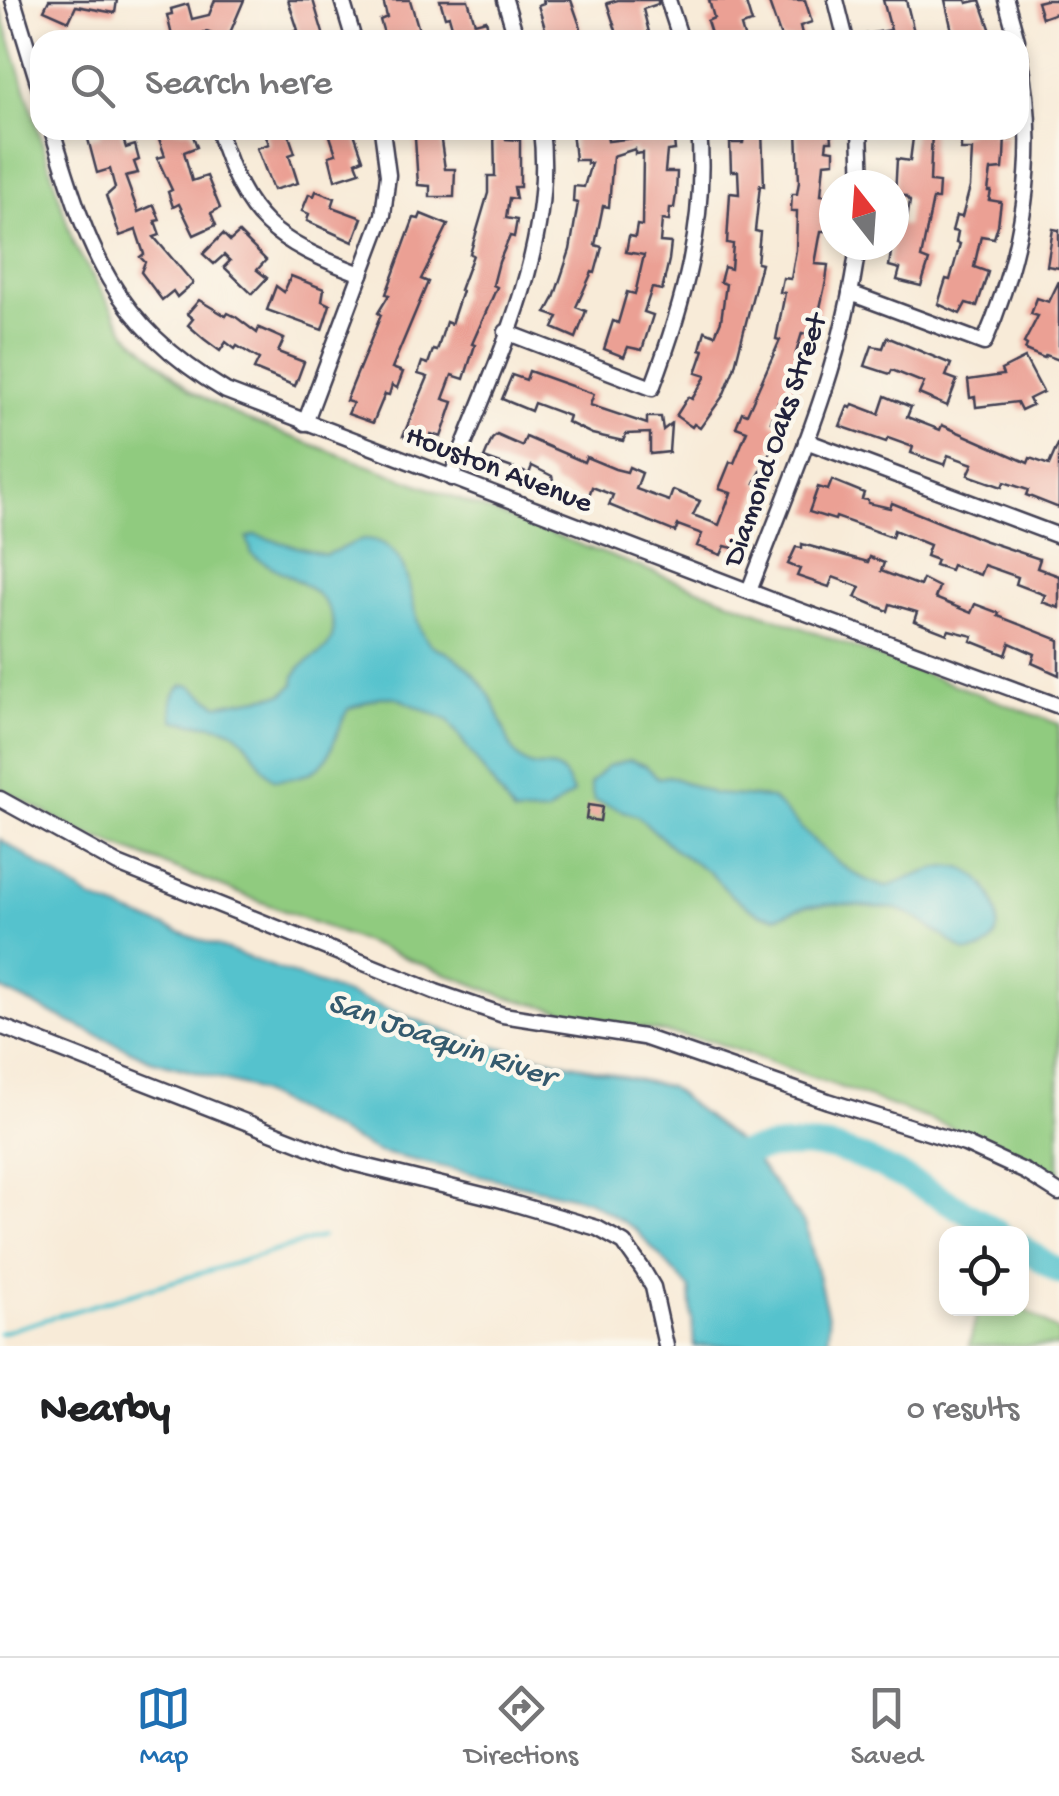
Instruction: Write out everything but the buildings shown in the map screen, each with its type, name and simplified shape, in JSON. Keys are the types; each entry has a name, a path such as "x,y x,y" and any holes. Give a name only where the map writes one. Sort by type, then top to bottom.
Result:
{"street":[{"path":"13,0 30,56"},
{"path":"342,0 351,30"},
{"path":"505,0 514,30"},
{"path":"668,0 678,30"},
{"path":"836,0 844,30"},
{"path":"1006,0 1014,30"},
{"name":"Houston Avenue","path":"55,140 83,230 113,288 135,316 200,375 253,404 1059,706"},
{"path":"222,140 242,193 272,230 311,255 361,274"},
{"path":"305,423 388,192 384,140"},
{"path":"451,478 538,237 544,172 542,140"},
{"path":"506,332 652,388 685,294 696,241 701,174 699,140"},
{"path":"860,140 861,170"},
{"path":"850,293 984,343 1011,271 1026,190 1027,140"},
{"name":"Diamond Oaks Street","path":"749,591 835,358 856,260"},
{"path":"806,441 1059,536"},
{"path":"0,799 118,864 436,992 503,1016 643,1037 828,1102 965,1144 1059,1192"},
{"path":"0,1026 348,1162 500,1199 597,1228 624,1243 643,1270 652,1287 666,1346"}],"green space":[{"path":"0,7 30,103 30,140 41,140 74,245 126,332 191,391 244,419 1059,724 1059,1173 948,1126 714,1042 506,997 81,832 0,788"},
{"path":"1029,1313 1059,1332 1059,1346 969,1346 976,1316 1029,1316"}],"water":[{"path":"255,535 325,555 364,539 382,543 394,552 408,581 421,631 429,643 461,663 483,685 516,755 529,765 561,772 573,793 547,813 514,814 448,720 395,697 379,697 348,709 326,759 308,774 294,778 274,780 244,740 231,730 174,720 172,701 183,685 191,686 218,705 283,694 294,685 299,669 331,641 331,616 325,604 304,584 252,554 247,538"},
{"path":"630,760 646,766 658,778 669,776 714,794 771,798 838,862 886,887 939,868 964,869 978,878 996,908 998,924 994,938 984,948 966,952 897,909 839,904 807,906 776,917 760,914 732,896 709,872 675,850 638,816 594,800 590,784 607,766"},
{"name":"San Joaquin River","path":"0,839 93,900 473,1041 669,1087 748,1150 806,1226 828,1317 829,1346 694,1346 690,1289 635,1229 587,1200 378,1152 248,1087 150,1060 0,989"}],"waterway":[{"path":"716,1160 783,1146 843,1151 914,1183 987,1226"},
{"path":"0,1333 322,1237"},
{"path":"1029,1252 1059,1272"}]}
